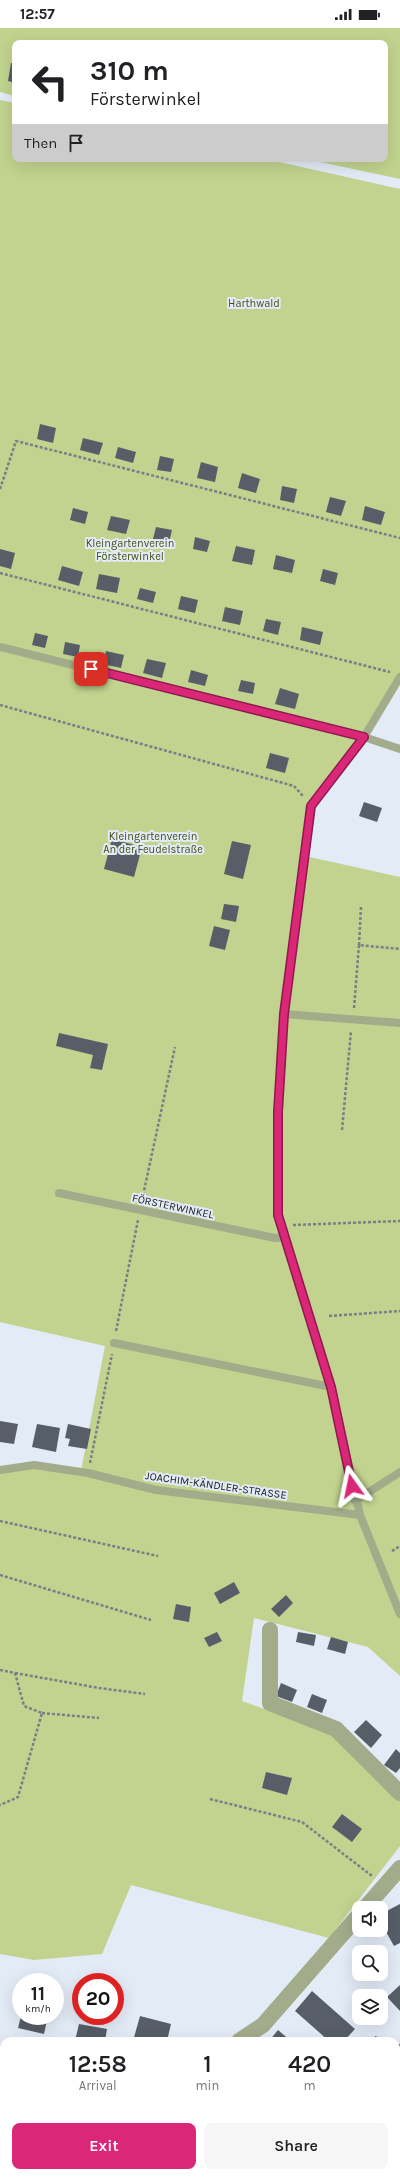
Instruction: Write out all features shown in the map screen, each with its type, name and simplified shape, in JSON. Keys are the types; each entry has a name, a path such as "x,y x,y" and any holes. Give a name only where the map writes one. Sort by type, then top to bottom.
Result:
{"street":[{"path":"270,1630 270,1703 336,1729 400,1793"},
{"path":"371,1901 400,1868"},
{"path":"245,2037 263,2025 352,1923"}],"lane":[{"path":"0,647 364,737 400,749"},
{"path":"396,675 364,737 311,806 284,1014 278,1112 278,1215 331,1387 355,1501 400,1614"},
{"path":"284,1014 400,1023"},
{"name":"FÖRSTERWINKEL","path":"59,1193 275,1238 284,1237"},
{"path":"114,1343 331,1387"},
{"name":"JOACHIM-KÄNDLER-STRASSE","path":"0,1470 34,1465 88,1473 156,1490 360,1516"},
{"path":"355,1501 400,1472"}],"path":[{"path":"0,489 16,441 400,538"},
{"path":"0,573 396,675"},
{"path":"0,705 294,786 311,806"},
{"path":"342,1130 359,946 361,907"},
{"path":"359,946 400,949"},
{"path":"88,1473 139,1210 175,1047"},
{"path":"280,1225 400,1221"},
{"path":"329,1316 400,1311"},
{"path":"0,1521 158,1556"},
{"path":"392,1551 400,1546"},
{"path":"0,1575 151,1620"},
{"path":"0,1670 99,1688 145,1694"},
{"path":"15,1673 24,1706 42,1713 99,1718"},
{"path":"0,1805 18,1797 42,1713"},
{"path":"210,1800 302,1822 385,1886"}],"green space":[{"path":"0,28 400,28 400,179 320,162 388,162 388,40 12,40 12,95 0,92"},
{"path":"0,100 12,102 12,162 279,162 400,189 400,676 364,737 311,806 305,856 400,877 400,1676 368,1647 254,1618 242,1701 334,1734 400,1799 400,1846 358,1901 352,1901 352,1908 329,1938 131,1885 102,1954 34,1960 0,1954 0,1470 34,1465 81,1471 105,1346 0,1322"}],"building":[{"path":"11,63 12,63 12,82 8,81"},
{"path":"40,424 56,428 53,443 37,439"},
{"path":"83,438 103,443 99,455 80,450"},
{"path":"118,447 136,452 133,463 115,458"},
{"path":"160,456 174,459 171,472 157,470"},
{"path":"201,462 218,467 215,482 197,478"},
{"path":"242,473 260,479 256,493 238,488"},
{"path":"282,486 297,489 294,503 280,500"},
{"path":"330,497 346,501 341,516 326,512"},
{"path":"365,506 385,512 381,525 362,520"},
{"path":"73,508 88,512 85,524 70,520"},
{"path":"111,516 130,520 126,534 107,530"},
{"path":"156,527 172,530 169,543 153,539"},
{"path":"195,537 210,541 207,552 193,549"},
{"path":"236,546 255,550 252,565 232,561"},
{"path":"0,549 15,553 11,569 0,566"},
{"path":"276,555 295,560 292,573 273,569"},
{"path":"62,566 83,572 79,586 58,580"},
{"path":"323,569 338,573 335,585 320,581"},
{"path":"99,574 120,578 117,593 96,589"},
{"path":"140,588 156,592 153,603 137,599"},
{"path":"181,596 198,600 195,613 178,609"},
{"path":"225,607 243,611 240,625 222,621"},
{"path":"266,619 281,622 278,635 263,631"},
{"path":"302,627 323,632 320,645 300,640"},
{"path":"35,633 48,636 45,648 32,645"},
{"path":"65,642 80,645 78,657 63,654"},
{"path":"106,651 124,655 121,668 103,664"},
{"path":"147,659 166,663 162,678 143,673"},
{"path":"191,670 208,675 205,686 188,682"},
{"path":"241,680 255,683 253,694 238,691"},
{"path":"280,688 299,694 295,709 275,704"},
{"path":"270,753 289,758 285,773 266,768"},
{"path":"364,802 382,808 377,822 359,816"},
{"path":"112,839 142,847 134,877 104,869"},
{"path":"232,841 251,845 243,879 224,874"},
{"path":"224,904 239,906 236,922 221,919"},
{"path":"214,926 230,930 225,950 209,946"},
{"path":"59,1033 108,1044 102,1070 90,1068 93,1055 56,1046"},
{"path":"0,1421 18,1424 14,1444 0,1442"},
{"path":"37,1424 60,1428 56,1452 32,1447"},
{"path":"68,1424 91,1429 87,1449 68,1446 70,1439 65,1438"},
{"path":"234,1582 240,1593 220,1604 214,1593"},
{"path":"286,1595 293,1603 279,1617 271,1609"},
{"path":"176,1604 191,1607 189,1622 173,1619"},
{"path":"217,1632 222,1641 209,1647 204,1638"},
{"path":"298,1632 316,1635 314,1646 296,1642"},
{"path":"331,1637 348,1642 345,1654 327,1649"},
{"path":"281,1683 297,1690 292,1702 276,1696"},
{"path":"312,1694 327,1700 322,1713 307,1707"},
{"path":"366,1720 382,1735 371,1748 354,1732"},
{"path":"396,1749 400,1753 400,1768 396,1773 384,1765"},
{"path":"266,1772 292,1778 287,1795 262,1788"},
{"path":"342,1814 362,1829 352,1842 332,1827"},
{"path":"400,1904 400,1943 394,1946 388,1935 388,1910"},
{"path":"400,1985 400,2011 388,1998 388,1996"},
{"path":"312,1991 355,2029 348,2037 324,2037 295,2011"},
{"path":"140,2016 171,2024 168,2037 134,2037"},
{"path":"19,2025 46,2025 44,2034 18,2028"},
{"path":"79,2025 85,2025 107,2029 106,2037 76,2037"},
{"path":"278,2030 286,2037 272,2037"}],"route":[{"path":"91,669 364,737 311,806 284,1014 278,1112 278,1215 331,1387 352,1486"}],"park label":[{"name":"Harthwald","path":"254,303"},
{"name":"Kleingartenverein Försterwinkel","path":"130,549"},
{"name":"Kleingartenverein An der Feudelstraße","path":"153,842"}]}
